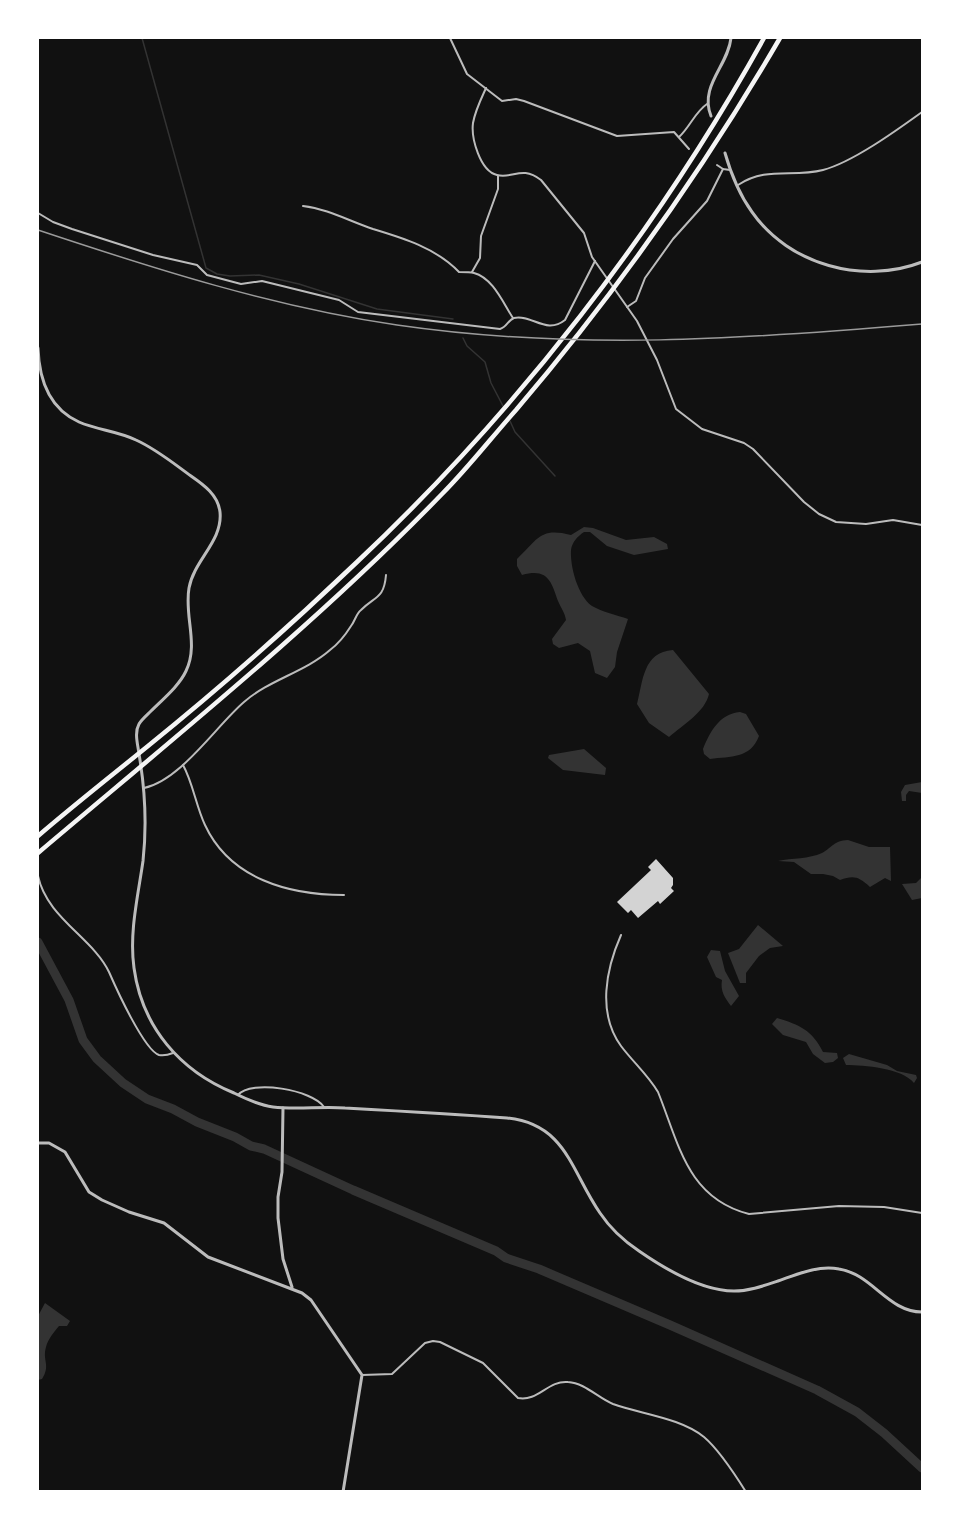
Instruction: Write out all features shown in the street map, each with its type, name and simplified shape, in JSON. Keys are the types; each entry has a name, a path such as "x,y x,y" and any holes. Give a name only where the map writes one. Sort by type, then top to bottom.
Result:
{"highway":[{"path":"38,836 241,668 358,561 479,436 556,346 629,249 699,146 764,38"},
{"path":"38,853 151,759 332,602 443,493 567,351 644,249 690,182 780,38"}],"street":[{"path":"450,38 467,74 502,101 516,99 524,101 617,136 674,132 688,149"},
{"path":"711,116 707,104 708,91 727,56 731,38"},
{"path":"486,88 473,121 474,139 485,166 498,176 526,172 541,180 584,233 596,262 637,321 657,360 676,409 702,429 744,442 819,514 836,522 877,523 893,520 922,525"},
{"path":"679,137 689,128 700,109 707,104"},
{"path":"736,186 750,177 761,174 824,170 887,136 922,112"},
{"path":"724,153 736,186 752,213 763,226 795,252 820,263 849,270 879,271 904,268 922,262"},
{"path":"717,165 723,170 730,170"},
{"path":"626,305 636,302 645,278 668,246 707,201 723,170"},
{"path":"472,272 480,258 481,236 498,189 498,176"},
{"path":"303,206 339,215 396,235 422,247 453,265 459,272 472,272 489,282 513,318 549,326 565,320 596,262"},
{"path":"38,213 72,229 153,255 197,265 207,275 241,284 260,281 339,300 358,312 500,329 506,327 513,318"},
{"path":"38,348 40,376 43,384 63,412 79,423 135,439 152,448 203,484 213,494 219,506 220,526 192,573 188,590 192,639 189,663 185,674 174,688 139,724 136,735 144,788 144,849 133,938 134,967 143,1006 152,1024 173,1053 201,1077 256,1103 283,1108 324,1107 507,1118 530,1122 543,1129 560,1144 596,1207 616,1232 644,1254 689,1279 720,1290 744,1291 816,1269 840,1269 861,1277 895,1304 922,1312"},
{"path":"144,788 162,782 183,765 254,694 330,650 351,626 361,609 380,597 386,575"},
{"path":"183,765 199,810 211,835 222,851 244,871 277,886 296,891 321,895 344,895"},
{"path":"38,876 47,898 72,930 105,965 129,1013 152,1049 158,1055 173,1053"},
{"path":"621,935 613,953 607,979 606,998 611,1027 619,1043 658,1092 687,1167 707,1192 739,1211 749,1214 857,1205 922,1213"},
{"path":"238,1095 247,1090 289,1089 320,1102 324,1107"},
{"path":"283,1108 278,1218 284,1259 292,1288"},
{"path":"38,1143 49,1143 65,1152 89,1192 102,1200 129,1212 164,1223 208,1257 292,1288 311,1300 362,1375 343,1491"},
{"path":"362,1375 392,1374 425,1343 442,1342 483,1363 518,1398 529,1399 553,1384 569,1382 582,1386 612,1403 693,1430 709,1442 746,1491"}],"shaded area":[{"path":"584,527 626,540 654,537 667,544 668,549 634,555 607,546 590,532 584,532 573,544 571,557 574,573 587,601 600,610 628,619 617,652 615,667 607,678 595,673 590,651 578,643 559,648 553,644 552,639 566,620 553,587 543,575 530,573 522,575 517,566 517,559 540,536 552,533 571,535"},
{"path":"673,650 709,694 703,707 669,737 649,723 637,704 643,677 650,662 663,652"},
{"path":"740,712 746,714 759,736 755,743 745,753 710,759 704,754 703,749 712,730 726,716"},
{"path":"584,749 606,768 605,775 563,770 548,758 549,755"},
{"path":"922,782 922,793 909,791 906,801 902,801 901,792 905,785"},
{"path":"848,840 869,847 890,847 891,881 885,878 870,887 856,878 840,880 833,876 811,874 794,862 778,861 817,855 836,843"},
{"path":"922,877 922,898 912,900 902,884 916,883"},
{"path":"758,925 783,946 770,948 759,956 746,973 746,983 740,983 728,953 739,949"},
{"path":"711,950 720,951 725,971 739,996 731,1006 722,991 722,980 716,977 707,957"},
{"path":"777,1018 804,1029 810,1033 823,1052 837,1053 838,1058 833,1062 825,1063 813,1054 806,1042 783,1035 772,1024"},
{"path":"849,1054 887,1065 897,1071 916,1075 917,1078 914,1083 892,1071 846,1065 843,1058"},
{"path":"45,1303 70,1321 67,1326 59,1326 48,1341 45,1352 45,1374 42,1379 38,1380 38,1316"}],"building":[{"path":"656,859 673,878 671,888 674,891 660,904 658,901 638,918 631,910 628,913 617,902 651,870 648,867"}],"waterway":[{"path":"142,38 206,268 217,274 259,275 299,284 377,309 453,319"},
{"path":"463,338 467,346 485,362 491,383 503,406"},
{"path":"510,421 515,432 555,476"},
{"path":"38,942 69,1000 83,1040 97,1059 123,1083 147,1099 496,1251 506,1258 539,1269 817,1390 857,1412 922,1468"}],"railway":[{"path":"38,230 126,259 305,308 397,325 464,333 530,338 660,340 725,338 922,324"}]}
